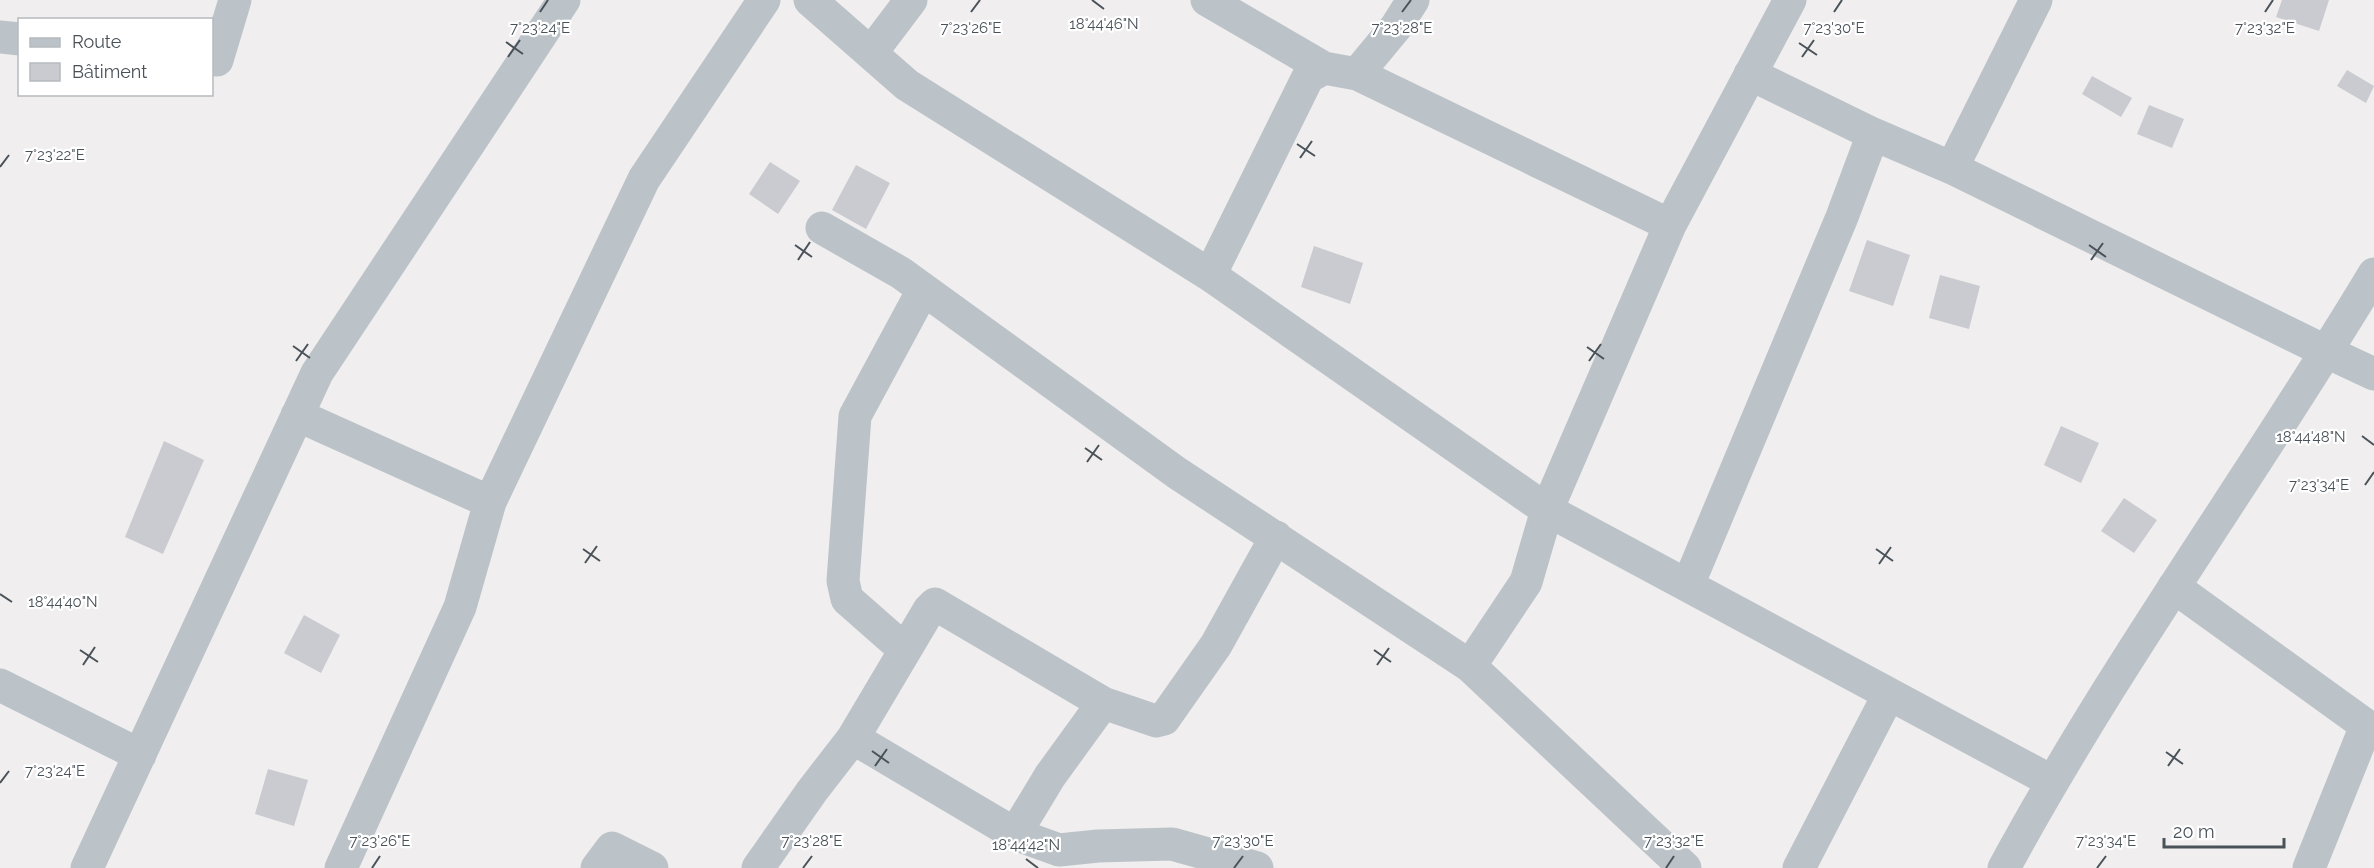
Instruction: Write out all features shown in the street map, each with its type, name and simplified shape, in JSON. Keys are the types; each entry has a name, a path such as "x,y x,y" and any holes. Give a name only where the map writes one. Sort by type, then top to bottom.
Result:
{"street":[{"path":"213,59 218,60 235,0"},
{"path":"87,868 317,373 564,0"},
{"path":"341,868 460,607 490,502 644,178 764,0"},
{"path":"810,0 907,85 1210,275 1547,510 2051,781"},
{"path":"871,53 911,0"},
{"path":"1207,0 1324,68 1357,74 1670,225"},
{"path":"1357,74 1396,27 1413,0"},
{"path":"1470,666 1526,582 1547,510 1670,225 1790,0"},
{"path":"1952,168 2036,0"},
{"path":"0,37 18,39"},
{"path":"1210,275 1308,77 1324,68"},
{"path":"1750,74 1873,134 1952,168 2374,374"},
{"path":"1688,585 1842,217 1873,134"},
{"path":"822,228 901,273 1177,473 1470,666 1685,868"},
{"path":"2004,868 2051,781 2327,352 2374,274"},
{"path":"905,650 847,599 843,581 855,416 923,290"},
{"path":"297,415 490,502"},
{"path":"758,868 812,791 853,738 929,610 935,604 1103,703 1156,721 1164,719 1216,645 1276,537"},
{"path":"2174,587 2370,729 2309,868"},
{"path":"0,686 140,755"},
{"path":"1799,868 1889,694"},
{"path":"1016,834 1050,776 1103,703"},
{"path":"853,738 1016,834 1053,859 1098,846 1172,844 1257,868"},
{"path":"597,868 612,848 652,868"}],"building":[{"path":"2282,0 2329,0 2319,31 2276,17"},
{"path":"2347,70 2374,86 2366,103 2337,86"},
{"path":"2092,76 2132,98 2121,117 2082,94"},
{"path":"2149,105 2184,119 2172,148 2137,134"},
{"path":"770,162 800,181 778,214 749,194"},
{"path":"856,165 890,183 866,229 832,210"},
{"path":"1867,240 1910,255 1893,306 1849,291"},
{"path":"1314,246 1363,263 1350,304 1301,287"},
{"path":"1940,275 1980,286 1969,329 1929,318"},
{"path":"2061,426 2099,443 2081,483 2044,465"},
{"path":"164,441 204,460 163,554 125,537"},
{"path":"2124,498 2157,520 2134,553 2101,531"},
{"path":"304,615 340,635 321,673 284,653"},
{"path":"268,769 308,780 294,826 255,814"}]}
